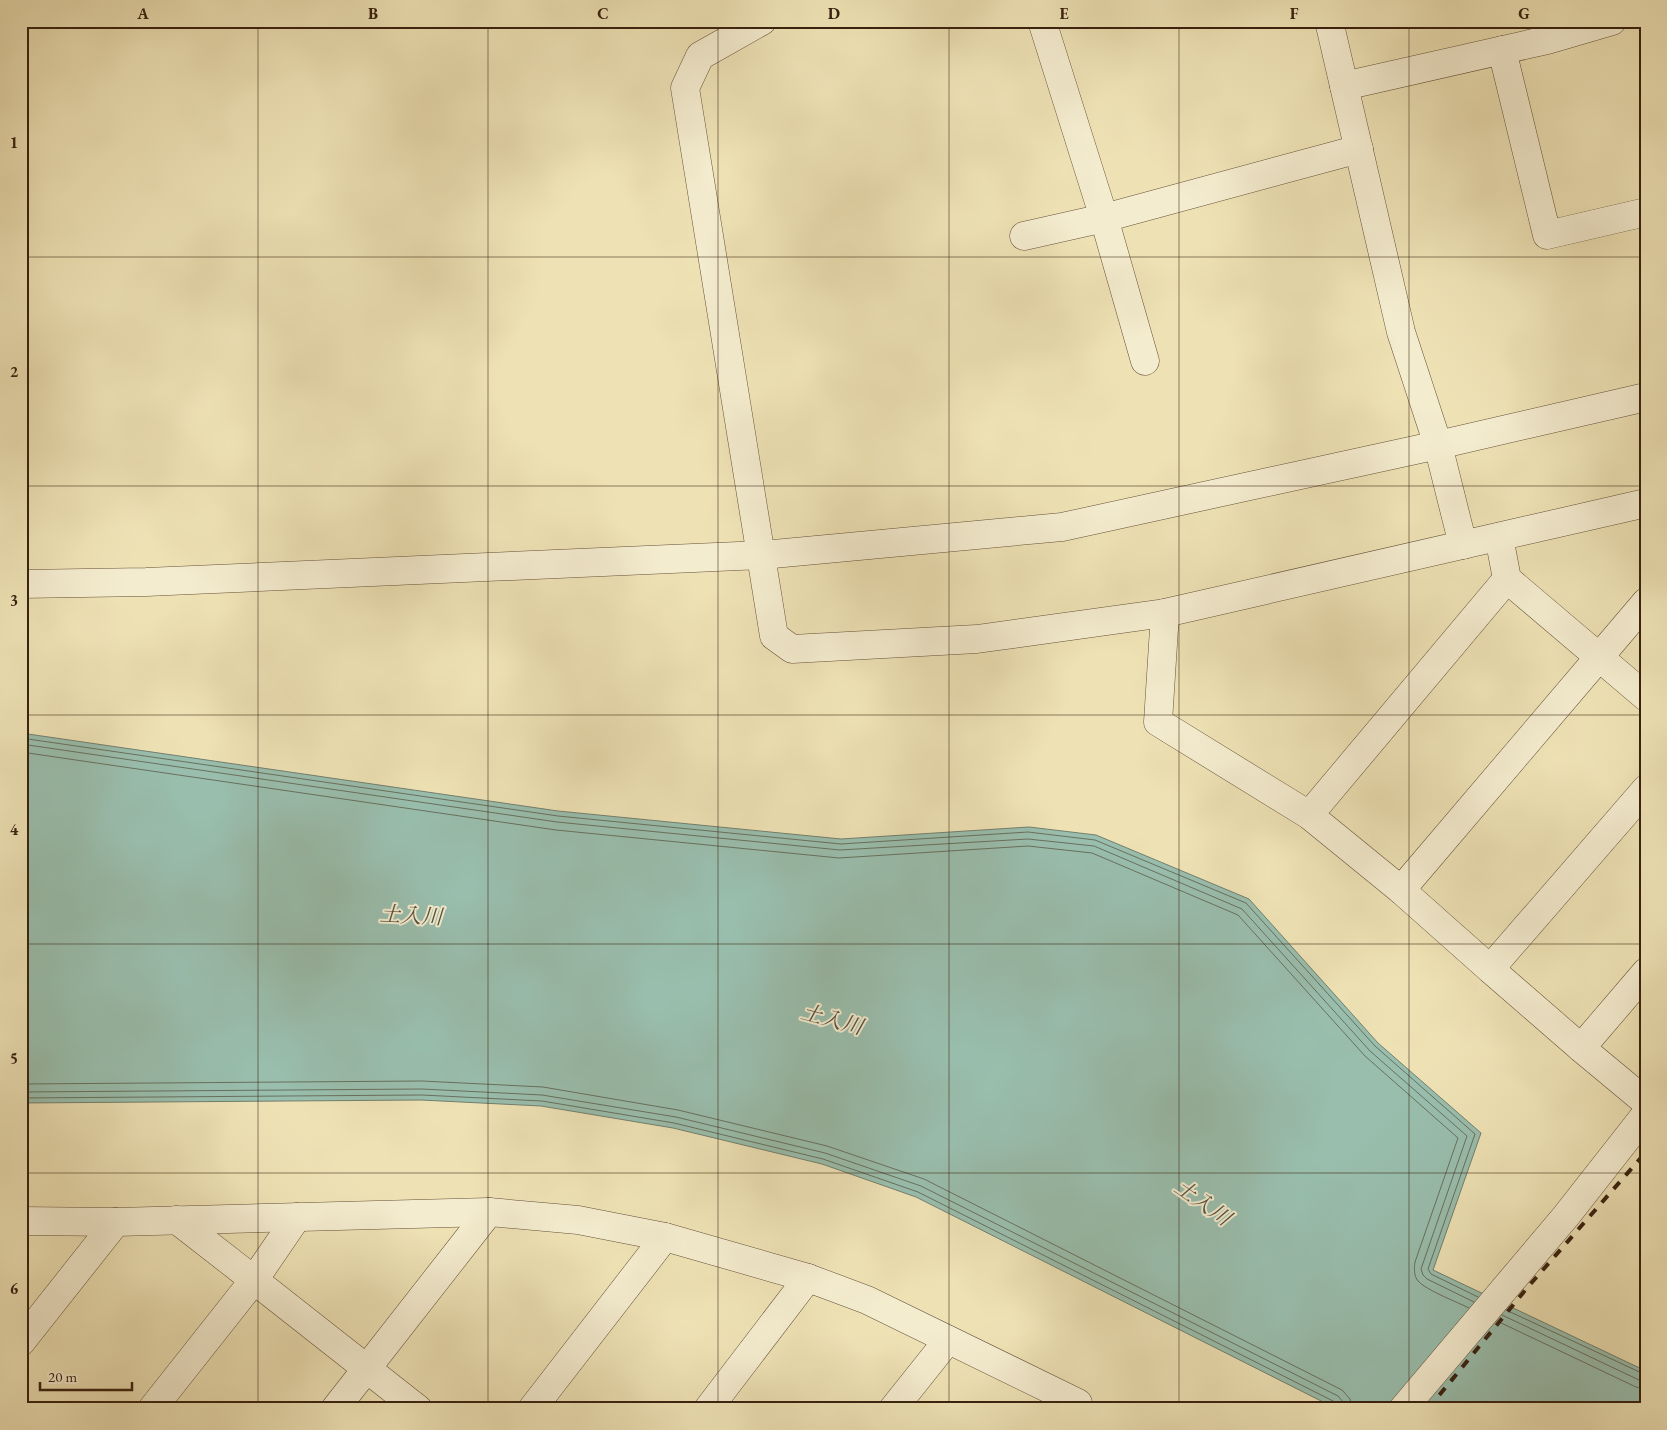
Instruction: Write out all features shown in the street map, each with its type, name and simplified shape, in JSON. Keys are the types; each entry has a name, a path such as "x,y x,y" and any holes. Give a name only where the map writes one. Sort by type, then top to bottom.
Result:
{"street":[{"path":"762,21 700,56 685,88 774,636 792,649 977,639 1165,613 1646,503"},
{"path":"1042,21 1104,218 1145,361"},
{"path":"1329,21 1401,332 1438,445 1464,545"},
{"path":"1344,86 1502,50 1544,31 1612,21"},
{"path":"1502,50 1547,235 1646,212"},
{"path":"1024,236 1104,218 1359,149"},
{"path":"21,584 146,582 762,555 1062,527 1438,445 1646,397"},
{"path":"1499,536 1507,579 1646,697"},
{"path":"1309,815 1507,579"},
{"path":"1401,890 1646,602"},
{"path":"1165,613 1158,722 1309,815 1401,890 1581,1048 1646,1102"},
{"path":"1490,969 1646,788"},
{"path":"1581,1048 1646,972"},
{"path":"1402,1409 1566,1216 1646,1114"},
{"path":"335,1409 489,1212"},
{"path":"21,1220 116,1222 489,1212 578,1220 665,1237 808,1278 867,1300 1080,1407"},
{"path":"152,1409 254,1280 297,1217"},
{"path":"177,1220 418,1409"},
{"path":"21,1342 116,1222"},
{"path":"532,1409 665,1237"},
{"path":"708,1409 808,1278"},
{"path":"893,1409 948,1340"}],"water":[{"name":"土入川","path":"21,733 558,811 841,839 1029,827 1096,835 1249,899 1378,1043 1481,1133 1433,1270 1646,1371 1646,1409 1337,1409 916,1197 822,1164 673,1128 541,1106 421,1100 21,1103"}],"railway":[{"path":"1428,1409 1527,1288 1646,1152"}]}
